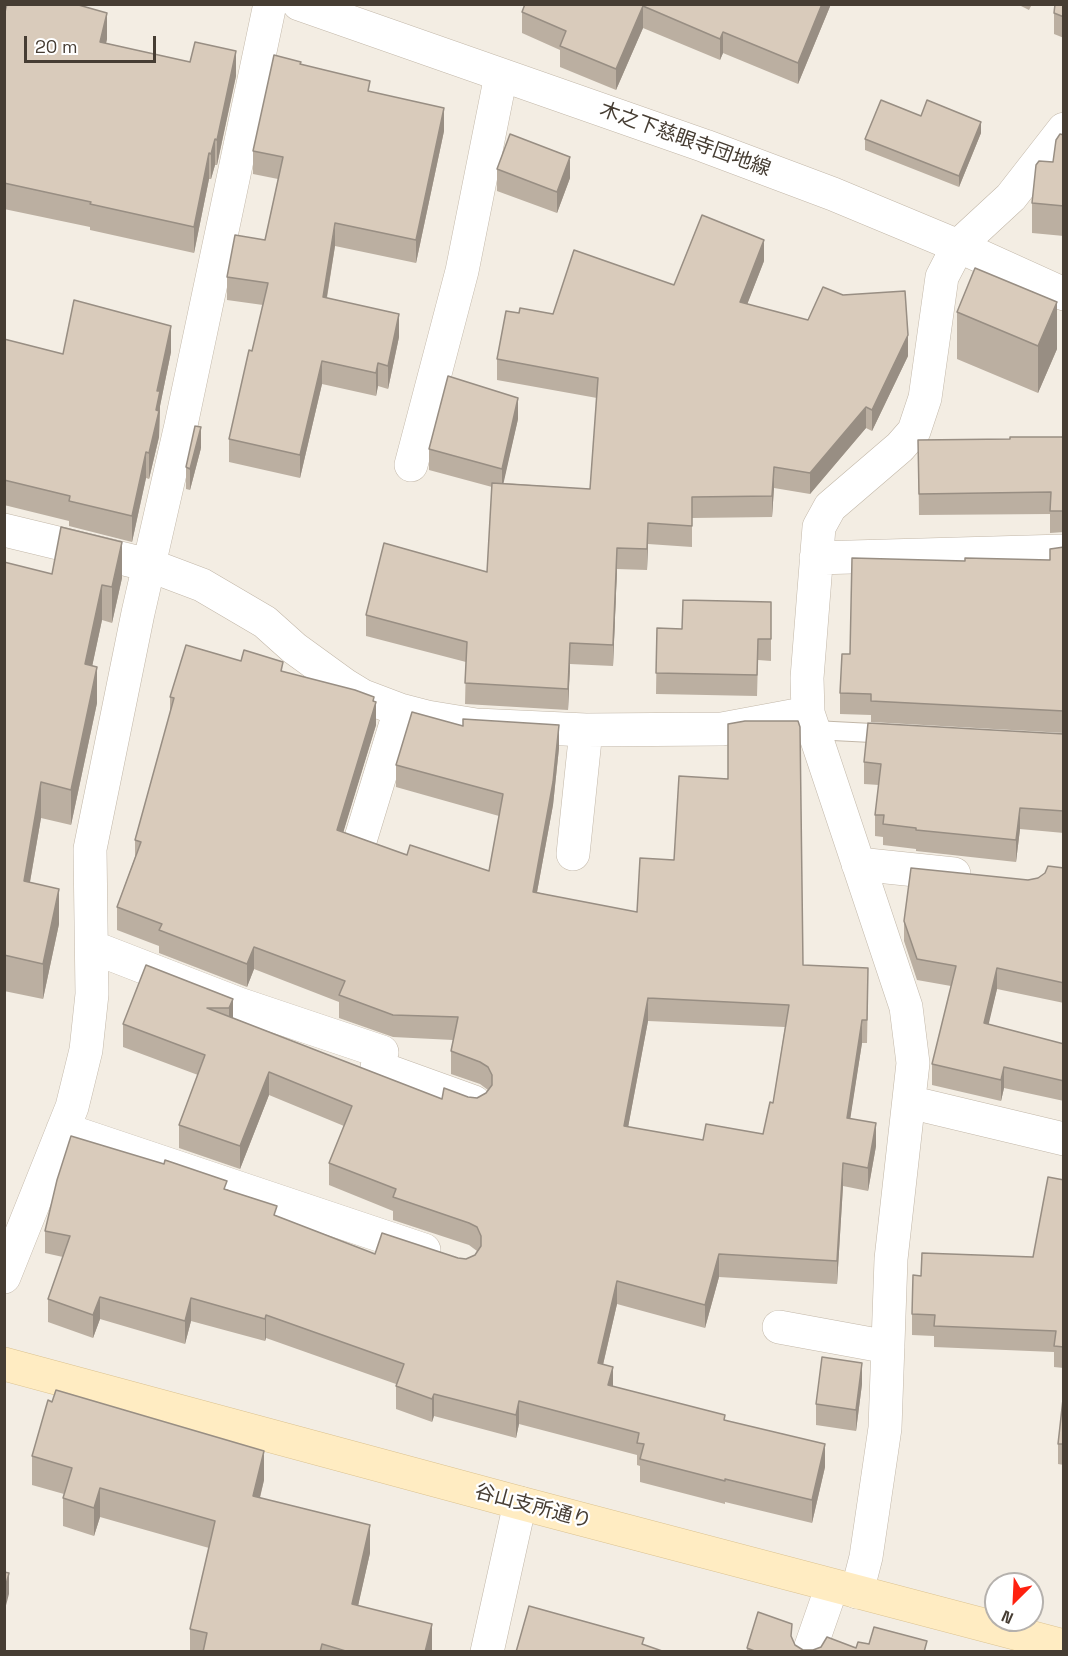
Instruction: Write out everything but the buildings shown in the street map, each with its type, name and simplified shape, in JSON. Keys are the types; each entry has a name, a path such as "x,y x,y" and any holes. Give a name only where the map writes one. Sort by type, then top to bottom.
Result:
{"street":[{"path":"4,1277 72,1107 86,1050 92,994 90,849 270,4"},
{"name":"木之下慈眼寺団地線","path":"299,4 727,154 833,194 958,246 1064,294"},
{"path":"411,465 462,271 501,75"},
{"path":"809,1652 866,1557 885,1428 891,1259 913,1063 906,1007 811,722 807,678 819,527 830,507 900,447 914,431 925,398 942,277 958,246 1011,197 1064,129"},
{"path":"4,530 149,565 202,585 265,622 294,648 345,686 363,696 400,710 427,717 476,725 586,729 722,729 811,722"},
{"path":"816,558 1064,551"},
{"path":"360,841 400,710"},
{"path":"573,854 586,729"},
{"path":"858,864 984,878"},
{"path":"92,947 240,1004 382,1052 377,1067 474,1102"},
{"path":"909,1102 1064,1138"},
{"path":"63,1129 452,1259"},
{"path":"778,1327 888,1347"},
{"name":"谷山支所通り","path":"4,1364 1050,1646"},
{"path":"487,1652 520,1503"}],"lane":[{"path":"811,722 909,735"}]}
